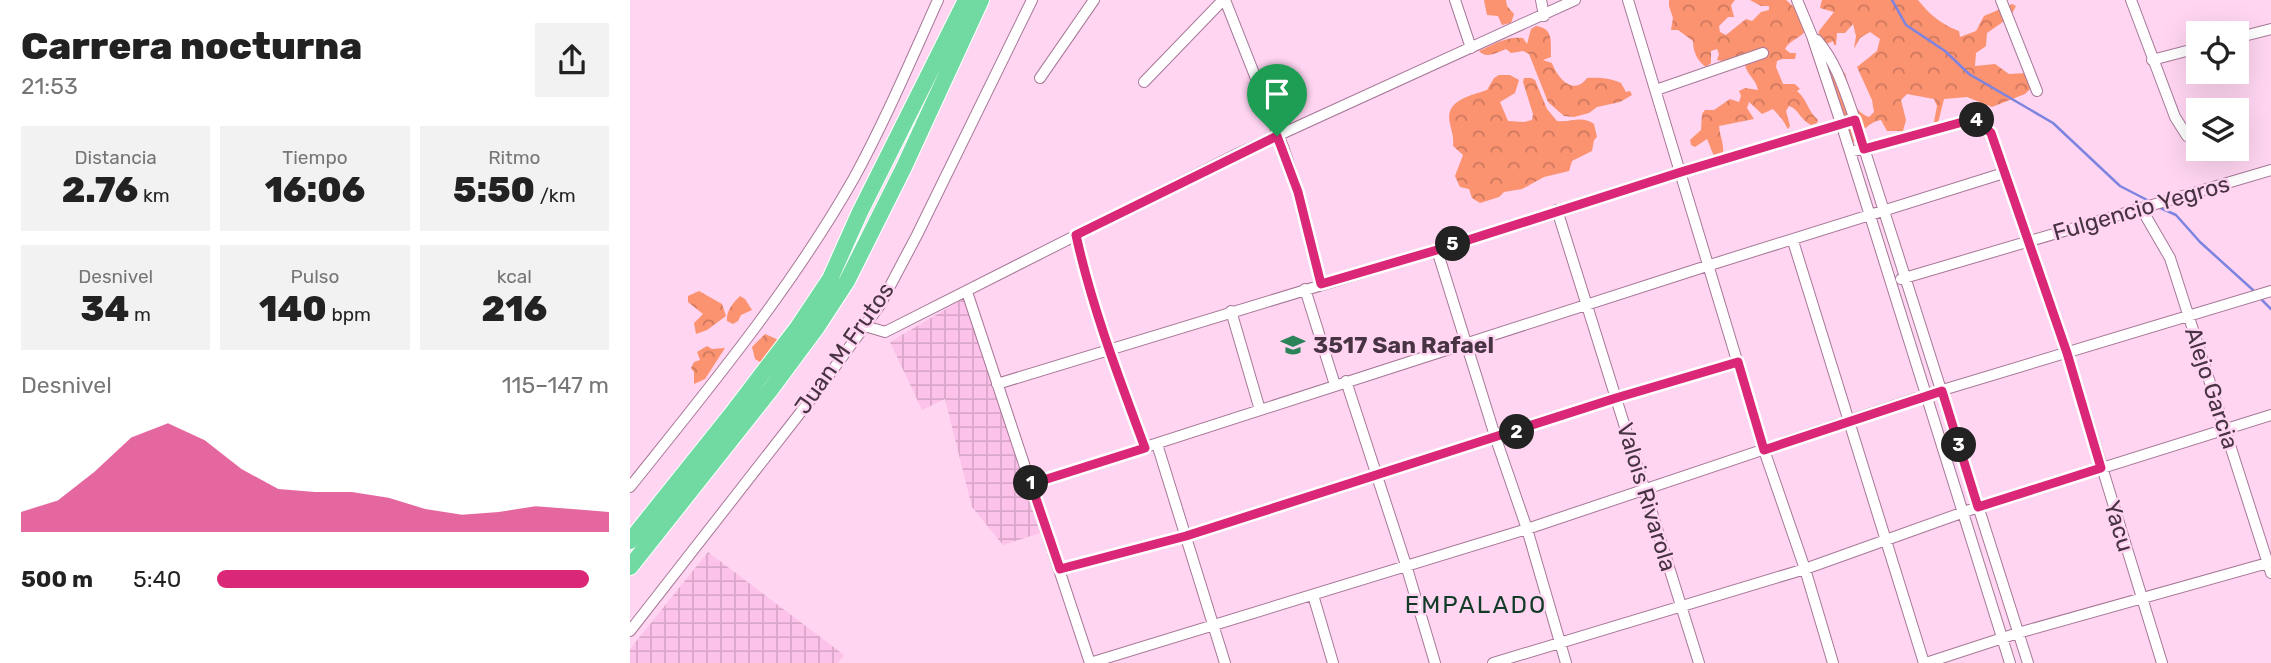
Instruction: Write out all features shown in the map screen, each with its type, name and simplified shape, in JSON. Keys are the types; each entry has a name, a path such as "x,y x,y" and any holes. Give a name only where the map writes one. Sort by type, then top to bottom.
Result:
{"highway":[{"path":"630,541 798,327 830,279 860,212 966,0"},
{"path":"630,567 771,389 817,327 846,281 905,167 981,0"}],"street":[{"path":"630,487 774,304 821,231 854,177 938,0"},
{"name":"Juan M Frutos","path":"630,631 818,390 880,305 1032,0"},
{"path":"1040,78 1094,0"},
{"path":"1144,82 1224,0 1298,192 1321,284"},
{"path":"1455,0 1471,48"},
{"path":"1541,0 1544,16"},
{"path":"864,326 885,332 1277,136 1575,0"},
{"path":"1628,0 1764,450 1805,569 1833,663"},
{"path":"1797,0 1812,36 1850,152 2010,663"},
{"path":"2131,0 2175,117 2186,134"},
{"path":"2005,2 2037,91"},
{"path":"2249,35 2271,29"},
{"path":"1812,36 1828,52 1840,76 2028,663"},
{"path":"2152,60 2186,51"},
{"path":"1656,90 1763,54"},
{"path":"998,384 1855,120"},
{"name":"Yacu","path":"1850,152 1970,120 1979,121 1991,133 2067,353 2162,663"},
{"name":"Fulgencio Yegros","path":"1891,282 2271,170"},
{"path":"1031,484 2004,173"},
{"name":"Alejo Garcia","path":"2149,206 2170,258 2270,566"},
{"name":"Valois Rivarola","path":"1557,210 1699,663"},
{"path":"1076,235 1084,275 1108,350 1145,448"},
{"path":"1793,241 1925,663 2140,598 2270,566"},
{"path":"1437,250 1465,345 1527,529 1566,663"},
{"path":"1305,289 1376,474 1435,663"},
{"path":"967,292 1090,663 1527,529 1926,396 2271,291"},
{"path":"1231,312 1260,410"},
{"path":"1060,569 1186,536 1376,474 1496,439 1616,398 1738,362"},
{"path":"1493,663 1805,569 1978,507 2271,415"},
{"path":"1157,444 1225,663"},
{"path":"1313,595 1333,663"}],"shaded area":[{"path":"965,298 1043,532 1003,545 972,507 945,399 922,410 890,342"},
{"path":"708,552 844,655 838,663 630,663 630,649"}],"green space":[{"path":"1484,0 1506,0 1507,6 1514,14 1511,23 1502,25 1498,16 1487,15"},
{"path":"1669,0 1735,0 1731,5 1734,17 1728,17 1719,26 1720,32 1726,35 1746,19 1752,21 1761,12 1769,10 1769,6 1761,6 1750,0 1786,0 1795,8 1806,30 1785,49 1796,53 1795,59 1777,61 1776,67 1783,84 1795,84 1800,89 1797,91 1818,120 1817,123 1807,123 1789,106 1786,111 1790,126 1788,129 1773,109 1762,114 1749,102 1747,108 1754,119 1719,126 1723,154 1714,156 1707,139 1695,147 1691,145 1690,140 1701,130 1702,114 1705,110 1714,110 1730,99 1739,102 1739,91 1745,88 1758,90 1745,65 1717,60 1717,49 1711,51 1711,63 1706,67 1703,65 1696,55 1693,41 1678,30 1671,30 1673,18"},
{"path":"1822,0 1918,0 1936,19 1959,31 1960,37 1976,31 1984,16 2012,4 2016,6 2010,17 1987,33 1986,46 1976,53 1975,66 1995,64 2009,74 2026,73 2031,88 2025,94 1992,107 1967,97 1944,99 1938,123 1934,122 1937,106 1934,99 1907,94 1901,100 1906,120 1903,131 1887,131 1881,120 1876,121 1863,131 1855,142 1851,142 1830,75 1837,71 1845,73 1855,105 1869,117 1874,112 1872,100 1857,67 1877,51 1880,39 1870,32 1860,38 1854,49 1856,36 1853,24 1845,33 1837,33 1836,45 1833,41 1822,46 1817,43 1819,31 1834,12 1820,8"},
{"path":"1536,26 1546,30 1550,37 1551,57 1543,60 1552,63 1566,83 1576,86 1587,78 1609,79 1621,83 1626,92 1630,91 1632,95 1620,102 1597,107 1589,113 1574,117 1564,116 1548,102 1529,54 1523,51 1511,53 1506,49 1488,55 1479,51 1511,38 1523,38 1527,44 1531,29"},
{"path":"1499,75 1510,75 1519,80 1515,93 1500,102 1508,121 1532,120 1533,114 1523,82 1524,78 1531,78 1535,80 1547,109 1557,121 1589,121 1594,124 1597,137 1592,151 1572,161 1569,171 1544,177 1522,189 1504,192 1499,197 1480,203 1472,198 1469,189 1460,187 1455,176 1463,155 1453,146 1449,116 1455,104 1487,90"},
{"path":"699,291 722,304 726,316 707,330 696,334 694,323 703,314 688,302 688,296"},
{"path":"740,296 752,310 741,315 733,324 727,321 728,314"},
{"path":"765,334 783,342 765,365 755,359 752,347"},
{"path":"707,346 712,349 725,348 705,379 694,384 694,372 691,368 694,362 700,360 697,352"}],"waterway":[{"path":"1892,0 1906,25 1945,51 1969,74 2053,123 2120,186 2151,202"},
{"path":"2156,206 2176,215 2200,242 2253,290"},
{"path":"2262,300 2271,309"}],"place":[{"name":"3517 San Rafael","path":"1293,345"}],"district":[{"name":"EMPALADO","path":"1476,605"}],"route":[{"path":"1855,120 1864,149 1970,120 1979,121 1991,133 2029,241 2067,353 2101,468 1978,507 1942,391 1764,450 1738,362 1616,398 1496,439 1376,474 1186,536 1060,569 1031,484 1145,448 1108,350 1084,275 1076,235 1277,136 1298,192 1321,284 1855,120"}]}
